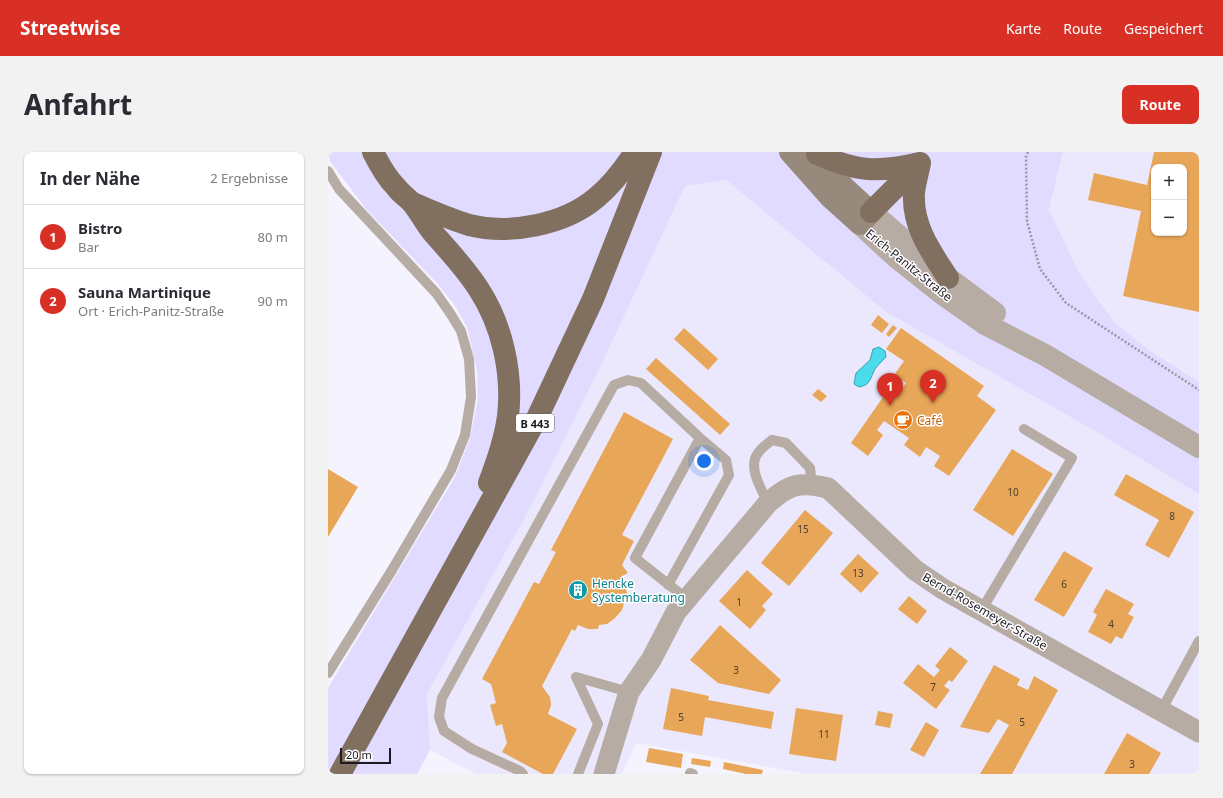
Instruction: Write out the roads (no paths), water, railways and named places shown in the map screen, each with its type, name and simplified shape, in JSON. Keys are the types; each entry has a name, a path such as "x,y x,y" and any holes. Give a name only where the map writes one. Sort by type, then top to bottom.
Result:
{"main road":[{"path":"373,152 396,187 412,203 433,233 461,263 492,313 500,337 506,362 509,389 508,416 502,445 468,542"},
{"path":"412,203 471,225 503,229 538,226 568,214 596,199 618,177 635,152"},
{"name":"B 443","path":"340,774 538,416 593,299 651,152"},
{"name":"Erich-Panitz-Straße","path":"790,152 830,197 865,218"},
{"path":"816,153 840,165 866,170 891,170 926,157"},
{"name":"Erich-Panitz-Straße","path":"816,153 844,187 865,218"},
{"path":"865,218 926,157"},
{"path":"926,157 914,194 916,217 924,241 948,278"}],"street":[{"name":"Erich-Panitz-Straße","path":"865,218 991,309 1045,355"},
{"name":"Erich-Panitz-Straße","path":"865,218 897,258 947,297 985,324 1045,355 1199,447"},
{"name":"Bernd-Rosemeyer-Straße","path":"768,503 784,489 798,485 812,484 828,488 915,570 943,589 1199,732"},
{"path":"604,774 629,692 651,660 676,612 768,503"}],"lane":[{"path":"328,171 339,189 436,293 450,312 461,331 469,359 471,397 465,436 451,470 392,570 328,673"},
{"path":"523,774 520,771 472,749 444,731 439,717 442,698 614,386 628,380 641,383 726,460 729,475 668,584"},
{"path":"981,611 1072,458 1024,429"},
{"path":"687,599 635,558 700,438"},
{"path":"768,503 754,468 757,454 772,440 786,443 810,468 812,484"},
{"path":"1161,711 1199,641"},
{"path":"578,774 598,724 576,677 629,692"}],"water":[{"path":"879,347 885,351 886,357 875,369 868,383 859,387 854,384 856,373 870,360 873,349"}],"place":[{"name":"Sauna Martinique","path":"933,403"},
{"name":"Bistro","path":"890,406"},
{"name":"Café","path":"903,420"},
{"name":"Hencke Systemberatung","path":"578,590"}]}
